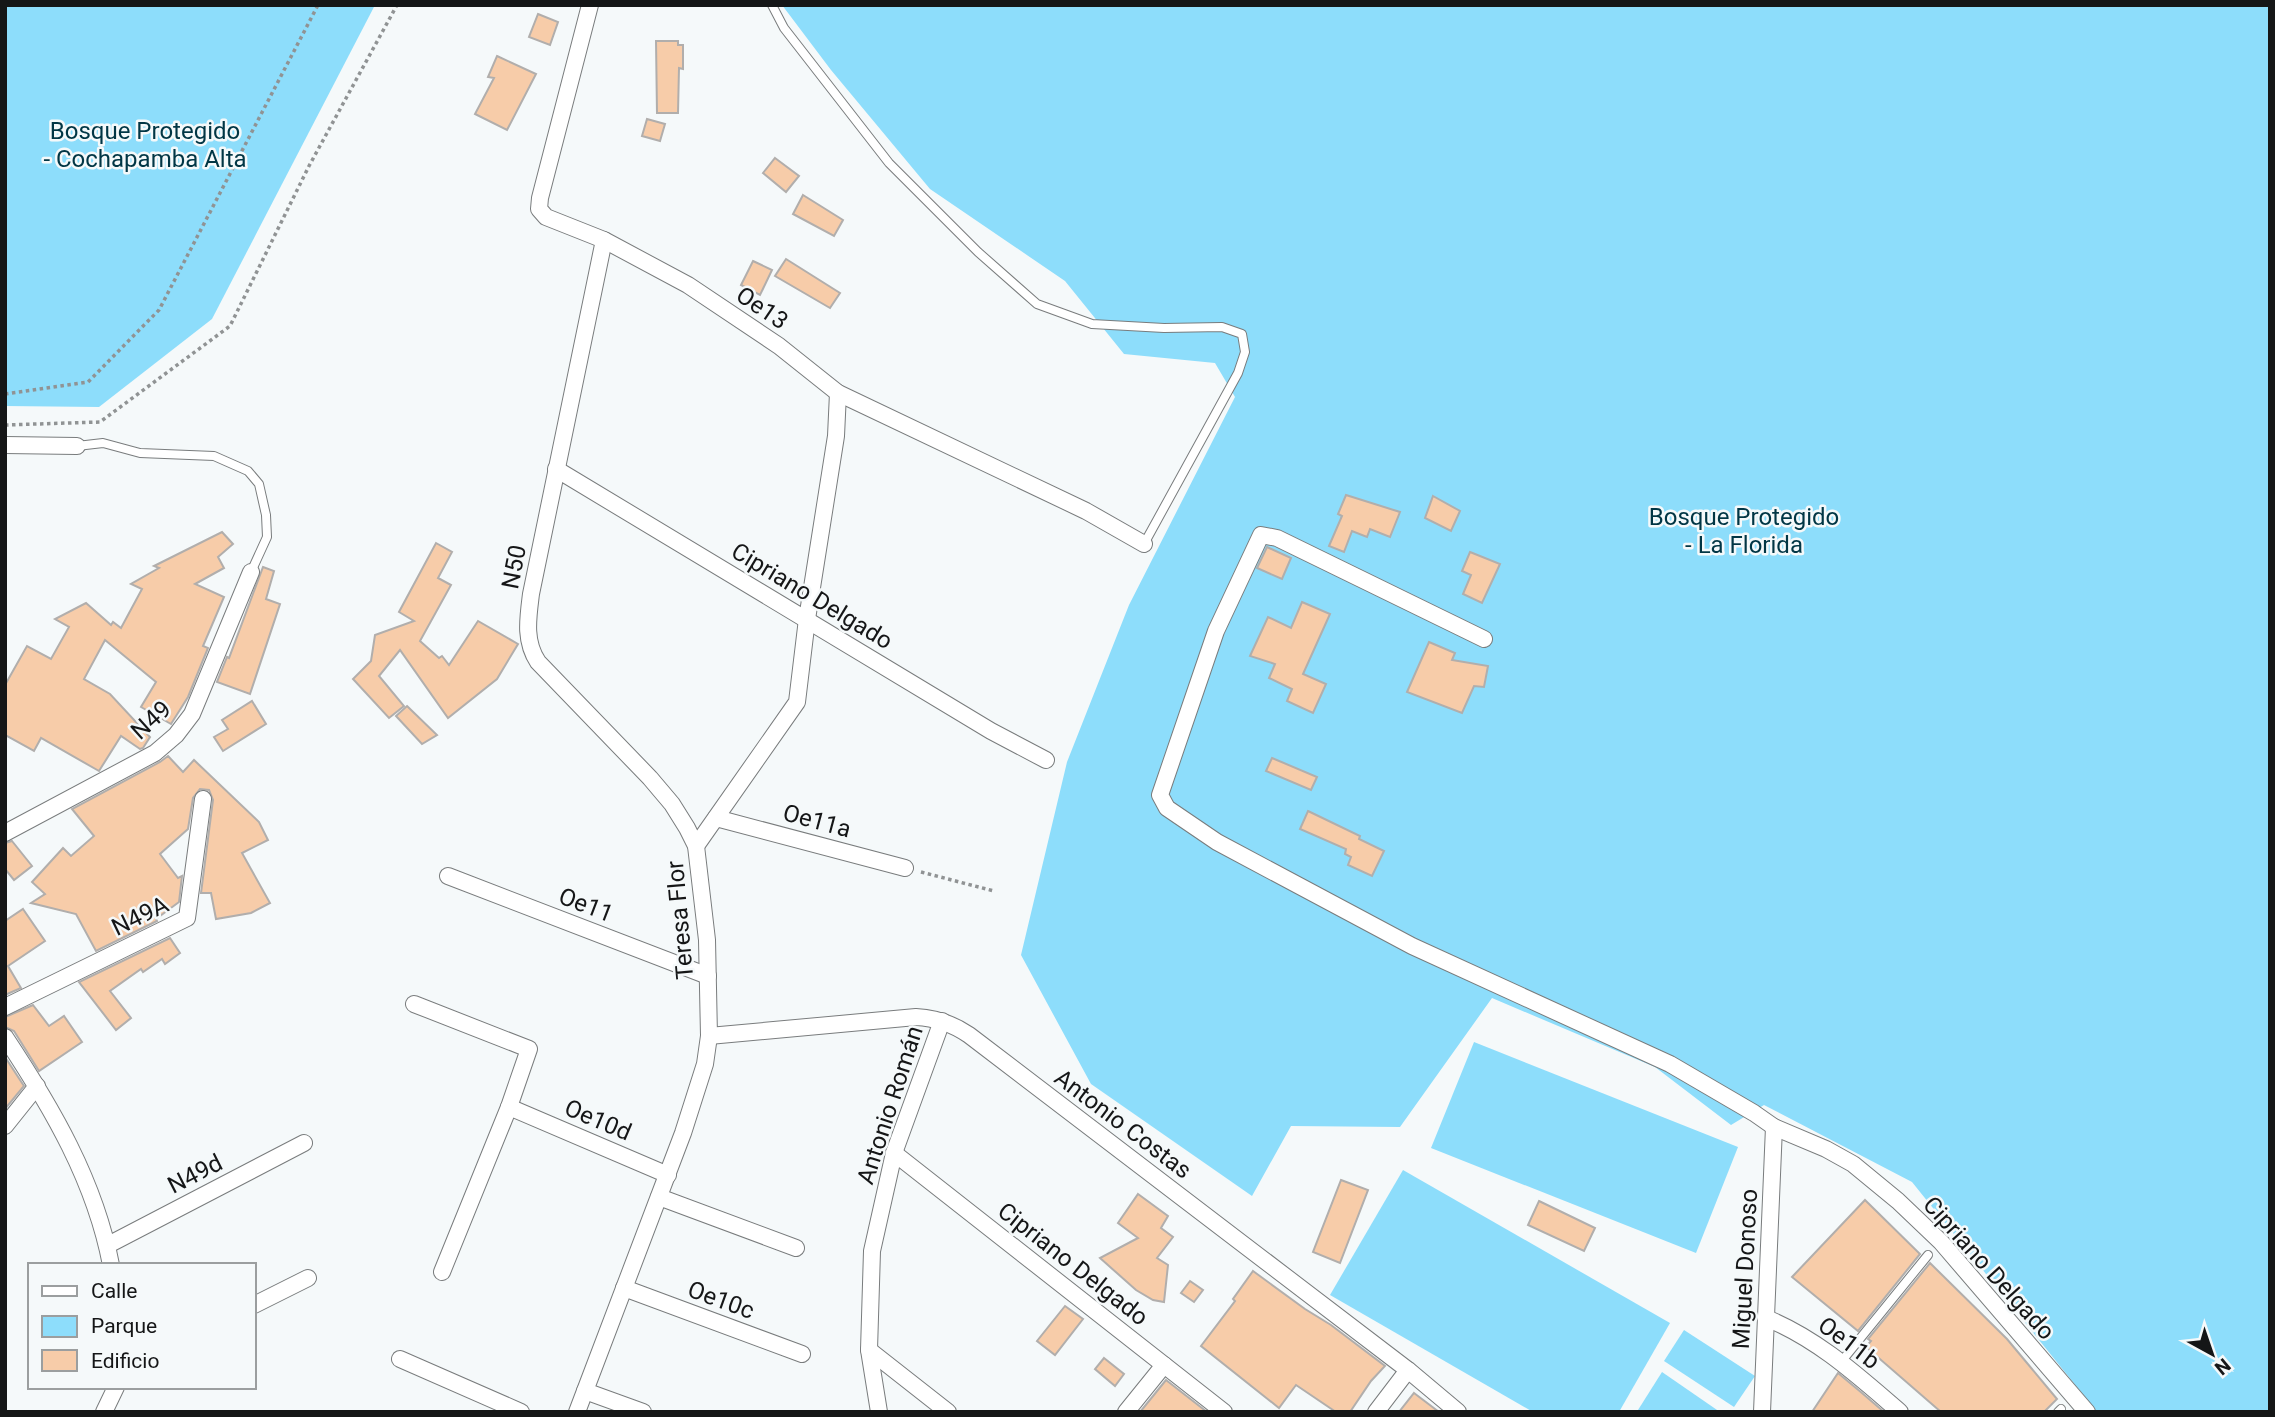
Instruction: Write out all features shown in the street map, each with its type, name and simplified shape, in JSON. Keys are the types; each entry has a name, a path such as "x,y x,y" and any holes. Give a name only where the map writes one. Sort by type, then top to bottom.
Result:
{"street":[{"name":"Oe13","path":"590,5 538,204 546,217 604,240 688,285 779,346 838,394 1086,511 1144,544"},
{"name":"N50","path":"604,240 556,469 527,625 531,648 538,662 673,804 696,846"},
{"name":"Teresa Flor","path":"577,1412 694,1101 709,1036 703,899 696,846 797,702 807,619 836,436 838,394"},
{"path":"5,445 77,446"},
{"name":"Cipriano Delgado","path":"556,469 991,731 1046,760"},
{"name":"Cipriano Delgado","path":"1483,639 1277,538 1261,535 1216,631 1160,795 1167,808 1217,842 1412,946 1670,1064 1774,1127 1826,1149 1853,1164 1898,1201 1941,1242 2087,1412"},
{"name":"N49","path":"5,833 155,753 176,735 192,714 200,697 251,572"},
{"name":"N49A","path":"5,1007 187,918 204,799"},
{"name":"Oe11a","path":"716,818 905,868"},
{"name":"Oe11","path":"447,876 708,976"},
{"path":"414,1004 528,1049 509,1107 442,1272"},
{"name":"Antonio Costas","path":"709,1036 916,1017 942,1021 970,1035 1408,1370 1458,1412"},
{"name":"Antonio Román","path":"878,1412 869,1350 872,1251 894,1153 942,1021"},
{"path":"5,1037 37,1086 84,1175 100,1217 111,1263"},
{"path":"5,1126 37,1086"},
{"name":"Oe10d","path":"509,1107 668,1175"},
{"name":"Miguel Donoso","path":"1762,1412 1774,1127"},
{"name":"N49d","path":"108,1245 304,1143"},
{"name":"Cipriano Delgado","path":"894,1153 1224,1412"},
{"path":"659,1197 796,1248"},
{"path":"256,1304 308,1278"},
{"name":"Oe10c","path":"624,1288 802,1354"},
{"name":"Oe11b","path":"1766,1318 1791,1328 1841,1362 1900,1412"},
{"path":"869,1350 948,1412"},
{"path":"400,1359 522,1412"},
{"path":"1126,1412 1164,1365"},
{"path":"1376,1412 1408,1370"},
{"path":"104,1412 115,1389"},
{"path":"585,1391 643,1412"}],"lane":[{"path":"772,5 784,28 888,163 978,252 1037,304 1093,324 1164,328 1222,327 1242,334 1245,352 1238,373 1144,544"},
{"path":"77,446 103,443 141,453 214,456 248,471 259,484 266,515 267,537 251,572"},
{"path":"1841,1362 1928,1255"}],"path":[{"path":"5,394 88,382 159,310 318,5"},
{"path":"5,425 100,422 230,326 309,166 397,5"},
{"path":"905,868 994,891"}],"green space":[{"name":"Bosque Protegido - Cochapamba Alta","path":"5,5 375,5 212,319 99,407 5,406"},
{"name":"Bosque Protegido - La Florida","path":"782,5 2270,5 2270,1412 2097,1412 1912,1182 1764,1105 1731,1125 1655,1067 1492,998 1400,1127 1291,1126 1252,1196 1091,1084 1021,955 1067,762 1129,605 1235,397 1215,363 1124,354 1065,281 930,189 831,70"},
{"path":"1474,1042 1738,1147 1696,1253 1431,1148"},
{"path":"1403,1170 1670,1323 1619,1412 1533,1412 1330,1295"},
{"path":"1684,1330 1755,1376 1734,1407 1664,1361"},
{"path":"1662,1372 1720,1412 1638,1410"}],"building":[{"path":"538,14 558,22 550,45 529,37"},
{"path":"656,41 678,41 678,45 683,45 683,69 679,68 678,113 657,113"},
{"path":"497,56 536,74 507,130 475,114 494,78 488,77"},
{"path":"647,119 665,124 660,141 642,136"},
{"path":"775,158 799,176 786,192 763,173"},
{"path":"803,195 843,220 834,236 793,214"},
{"path":"786,259 840,293 830,308 775,276"},
{"path":"753,261 772,270 760,295 741,285"},
{"path":"1346,495 1400,512 1390,537 1370,529 1367,537 1352,531 1344,552 1329,546 1342,516 1338,514"},
{"path":"1433,496 1460,511 1451,531 1425,518"},
{"path":"222,532 233,544 218,557 224,568 195,584 224,597 203,646 208,648 188,697 171,724 141,707 156,682 105,640 84,679 110,694 150,737 143,748 140,749 121,736 99,771 41,738 34,751 5,735 5,685 27,646 51,659 69,627 55,619 86,603 111,625 113,622 121,628 142,589 131,584 159,568 154,566"},
{"path":"436,543 452,552 438,578 451,585 420,641 439,658 442,656 449,665 478,621 518,644 497,679 448,718 400,650 379,676 404,706 389,718 353,679 371,661 375,635 414,621 399,612"},
{"path":"1267,547 1291,558 1282,579 1257,568"},
{"path":"1470,552 1500,564 1482,603 1463,594 1471,575 1462,571"},
{"path":"263,567 274,571 266,599 280,604 250,694 217,682 227,657 229,658"},
{"path":"1302,602 1330,614 1303,674 1326,684 1313,713 1287,701 1292,689 1269,678 1275,664 1250,656 1268,617 1291,628"},
{"path":"1429,642 1455,653 1452,660 1488,666 1484,687 1474,686 1462,713 1407,692"},
{"path":"252,701 266,724 223,751 214,737 228,729 222,720"},
{"path":"407,706 437,735 422,744 396,716"},
{"path":"168,756 183,772 194,760 259,822 268,840 242,853 270,903 251,913 216,919 211,893 201,893 213,800 209,790 200,789 193,798 188,829 160,854 178,878 182,876 179,902 156,919 157,921 96,951 76,914 31,903 45,894 32,882 63,848 71,856 94,836 72,809"},
{"path":"1272,758 1317,777 1311,790 1266,771"},
{"path":"1308,811 1384,851 1372,876 1348,865 1351,857 1345,854 1346,849 1300,829"},
{"path":"12,841 32,866 14,880 5,869 5,843"},
{"path":"23,909 45,941 8,966 21,988 5,995 5,921"},
{"path":"170,938 180,953 165,964 162,959 143,972 141,969 110,991 131,1018 116,1030 79,982"},
{"path":"33,1005 49,1026 64,1016 82,1042 39,1071 14,1031 5,1027 5,1017"},
{"path":"5,1057 24,1086 5,1109"},
{"path":"1341,1180 1368,1190 1340,1263 1313,1252"},
{"path":"1138,1194 1168,1216 1161,1228 1173,1237 1157,1258 1168,1265 1164,1302 1153,1300 1136,1290 1100,1258 1138,1238 1118,1223"},
{"path":"1865,1200 1920,1254 1858,1331 1792,1277"},
{"path":"1539,1201 1595,1228 1584,1251 1528,1225"},
{"path":"1930,1263 2007,1339 2057,1399 2044,1412 1941,1412 1866,1347 1871,1341 1868,1339"},
{"path":"1253,1271 1385,1366 1350,1412 1336,1412 1296,1385 1279,1408 1201,1346 1235,1301 1233,1299"},
{"path":"1190,1281 1203,1290 1194,1302 1181,1293"},
{"path":"1065,1306 1083,1319 1055,1355 1037,1341"},
{"path":"1104,1358 1124,1374 1115,1386 1095,1369"},
{"path":"1838,1373 1862,1393 1884,1412 1812,1412"},
{"path":"1166,1380 1207,1412 1140,1412"},
{"path":"1414,1393 1439,1412 1399,1412"}]}
